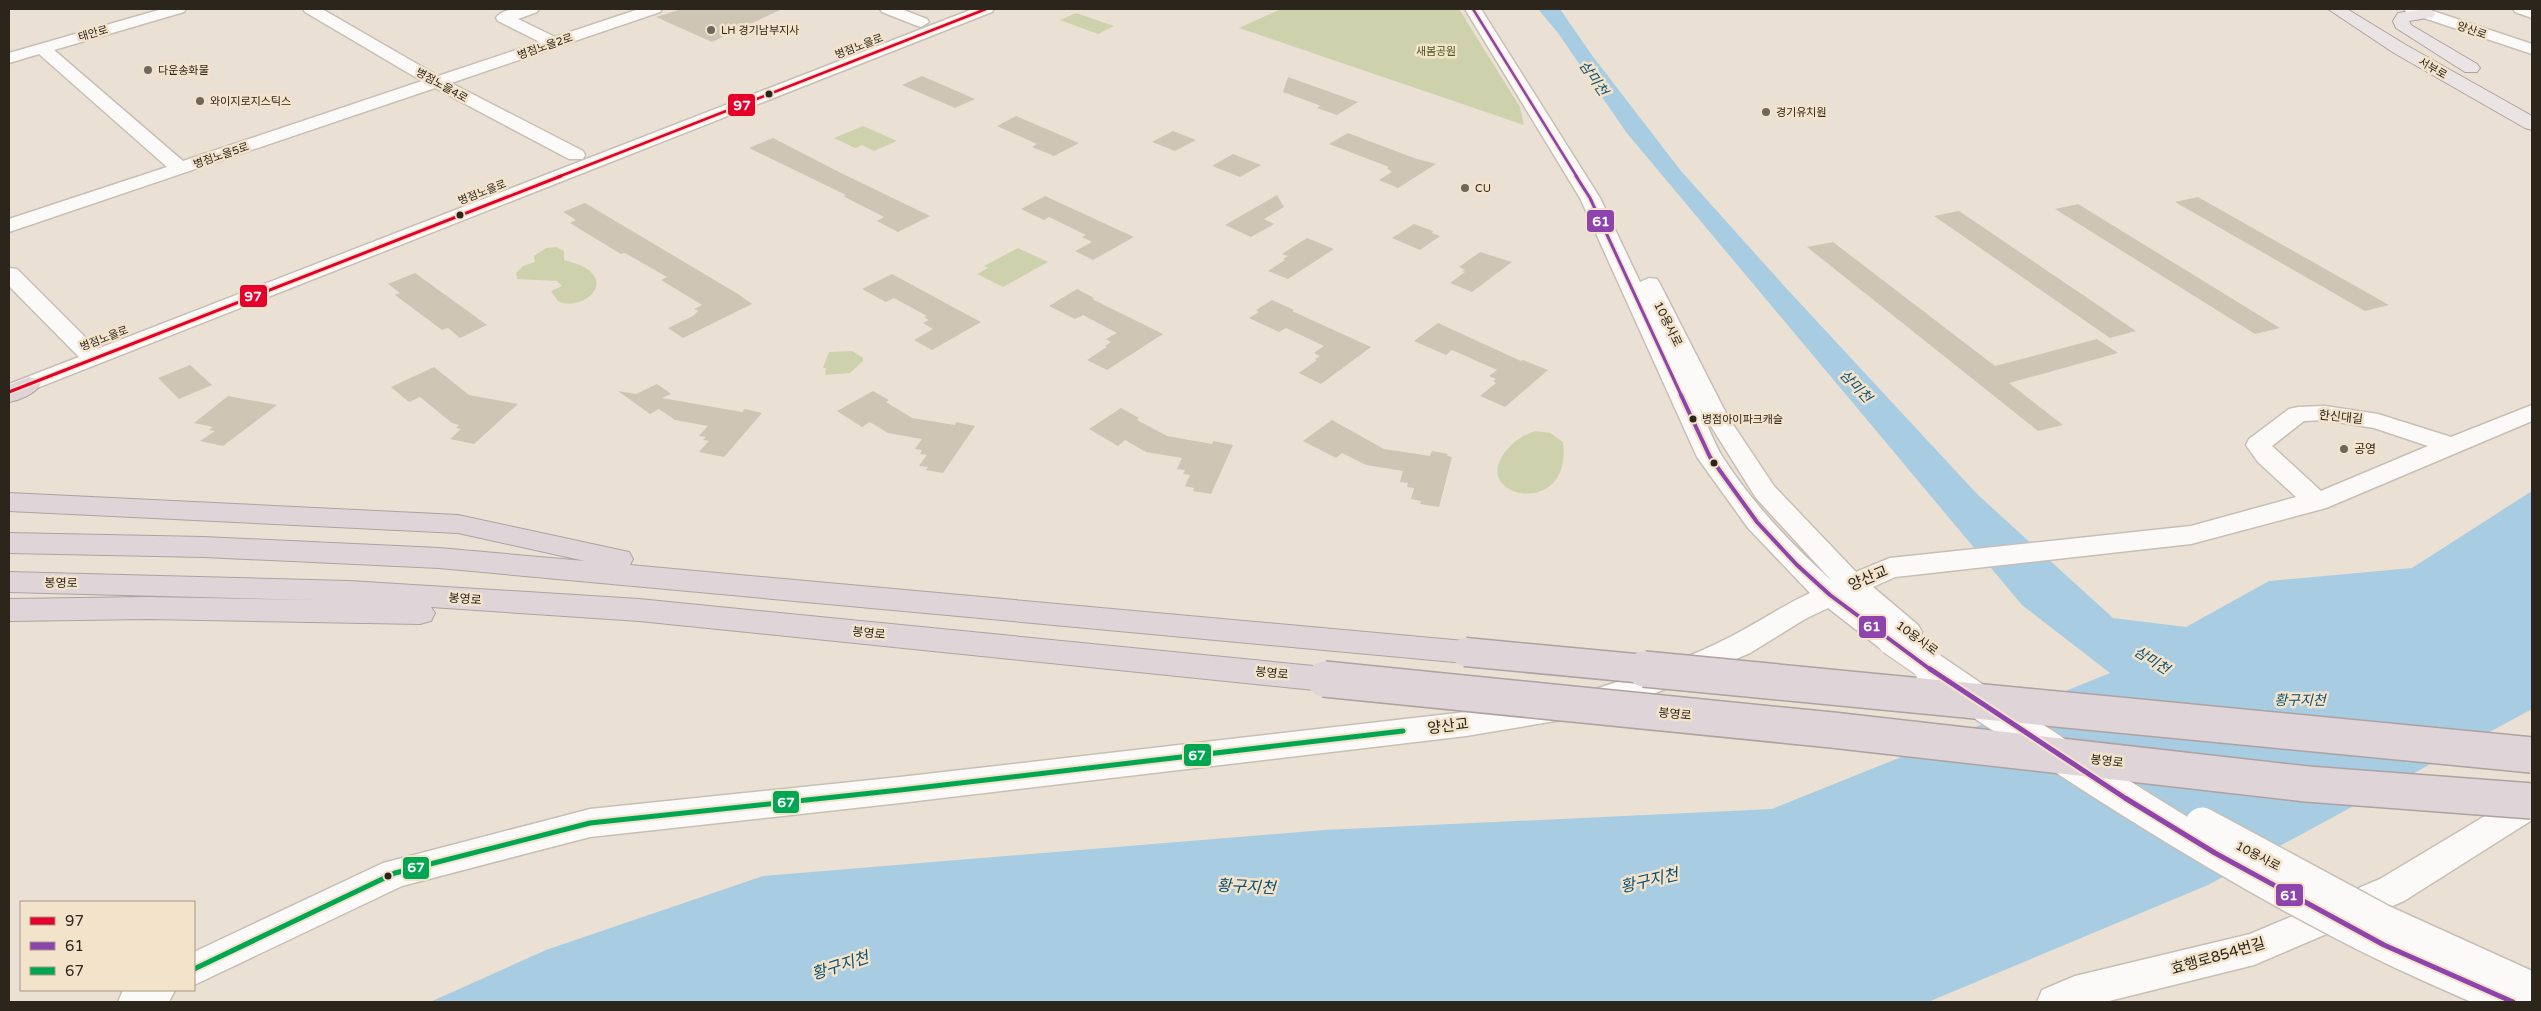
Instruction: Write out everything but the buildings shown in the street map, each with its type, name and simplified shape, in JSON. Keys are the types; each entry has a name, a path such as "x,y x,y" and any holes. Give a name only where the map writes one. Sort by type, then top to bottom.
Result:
{"highway":[{"path":"9,502 458,524 735,584"},
{"path":"9,543 204,547 439,558 1465,652 2532,755"},
{"name":"봉영로","path":"9,582 349,591 639,610 1832,730 2307,784 2532,803"},
{"path":"9,610 148,608 455,613 510,601"}],"main road":[{"name":"서부로","path":"2336,9 2400,49 2532,124"},
{"name":"서부로","path":"2359,9 2532,107"},
{"path":"2420,12 2404,17 2400,21 2404,28 2488,79"},
{"path":"2400,49 2400,58 2532,141"},
{"path":"2510,92 2532,107"}],"street":[{"name":"태안로","path":"9,58 178,9"},
{"name":"병점노을4로","path":"311,9 436,82 576,155"},
{"path":"532,9 504,18 554,42"},
{"name":"병점노을2로","path":"436,82 654,9"},
{"path":"888,9 921,22"},
{"name":"병점노을로","path":"861,52 921,22 955,9"},
{"name":"병점노을로","path":"14,386 88,353 861,52 986,9"},
{"name":"10용사로","path":"1473,9 1590,198 1710,457 1757,522 1797,565 1841,590 1899,637 1936,674 2125,798 2215,853 2384,945 2512,1002"},
{"name":"10용사로","path":"1485,9 1606,198 1716,418 1756,479 1786,515 1841,590"},
{"path":"2521,9 2532,13"},
{"name":"양산로","path":"2420,12 2532,49"},
{"name":"병점노을5로","path":"42,48 181,169 436,82"},
{"name":"병점노을로","path":"494,195 576,155 658,131"},
{"path":"9,226 181,169"},
{"path":"9,274 18,295 88,353"},
{"path":"2317,502 2532,412"},
{"name":"한신대길","path":"2317,502 2258,445 2298,414 2325,413 2378,421 2452,446"},
{"name":"양산교","path":"195,969 395,873 590,823 900,790 1466,724 1560,711 1628,692 1740,645 1795,612 1890,568 2191,535 2317,502"},
{"path":"1757,522 1777,526 1783,522 1786,515"},
{"name":"10용사로","path":"1899,637 2140,788 2227,839 2382,921 2532,989"},
{"name":"효행로854번길","path":"2054,1002 2075,994 2254,949 2392,890 2532,803"},
{"path":"136,1002 156,991"}],"green space":[{"name":"새봄공원","path":"1281,9 1459,9 1520,107 1524,125 1239,28"},
{"path":"1076,13 1114,26 1098,34 1060,20"},
{"path":"863,126 897,141 874,151 862,145 855,148 834,138"},
{"path":"556,247 564,251 564,260 584,267 595,278 596,285 594,291 582,301 565,303 558,301 551,291 562,286 557,281 517,279 516,273 523,266 535,262 534,256 546,248"},
{"path":"1018,248 1048,262 1003,287 977,274 988,268 984,266"},
{"path":"852,351 863,358 863,361 850,373 825,375 826,368 823,368 829,352"},
{"path":"1536,431 1550,433 1563,442 1562,467 1553,483 1540,492 1524,493 1510,490 1500,481 1498,468 1505,452 1515,442"}],"water":[{"name":"황구지천","path":"1538,9 1560,9 1591,54 1681,171 1786,288 1977,494 2113,618 2186,627 2269,581 2412,568 2532,491 2532,709 2208,885 1928,1002 430,1002 546,950 763,876 1324,830 1772,809 2110,673 2022,605 1626,132 1558,33"}],"transit line":[{"name":"97","path":"9,392 986,9"},
{"name":"61","path":"1473,9 1590,198 1710,457 1757,522 1797,565 1830,595 1936,674 2125,798 2215,853 2384,945 2513,1002"},
{"name":"67","path":"195,969 395,873 590,823 900,790 1403,731"}],"place":[{"name":"LH 경기남부지사","path":"711,30"},
{"name":"다운송화물","path":"148,70"},
{"name":"와이지로지스틱스","path":"200,101"},
{"name":"경기유치원","path":"1766,112"},
{"name":"CU","path":"1465,188"},
{"name":"병점아이파크캐슬","path":"1693,419"},
{"name":"공영","path":"2344,449"}],"water label":[{"name":"삼미천","path":"1594,78"},
{"name":"삼미천","path":"1856,386"},
{"name":"삼미천","path":"2152,660"}]}
